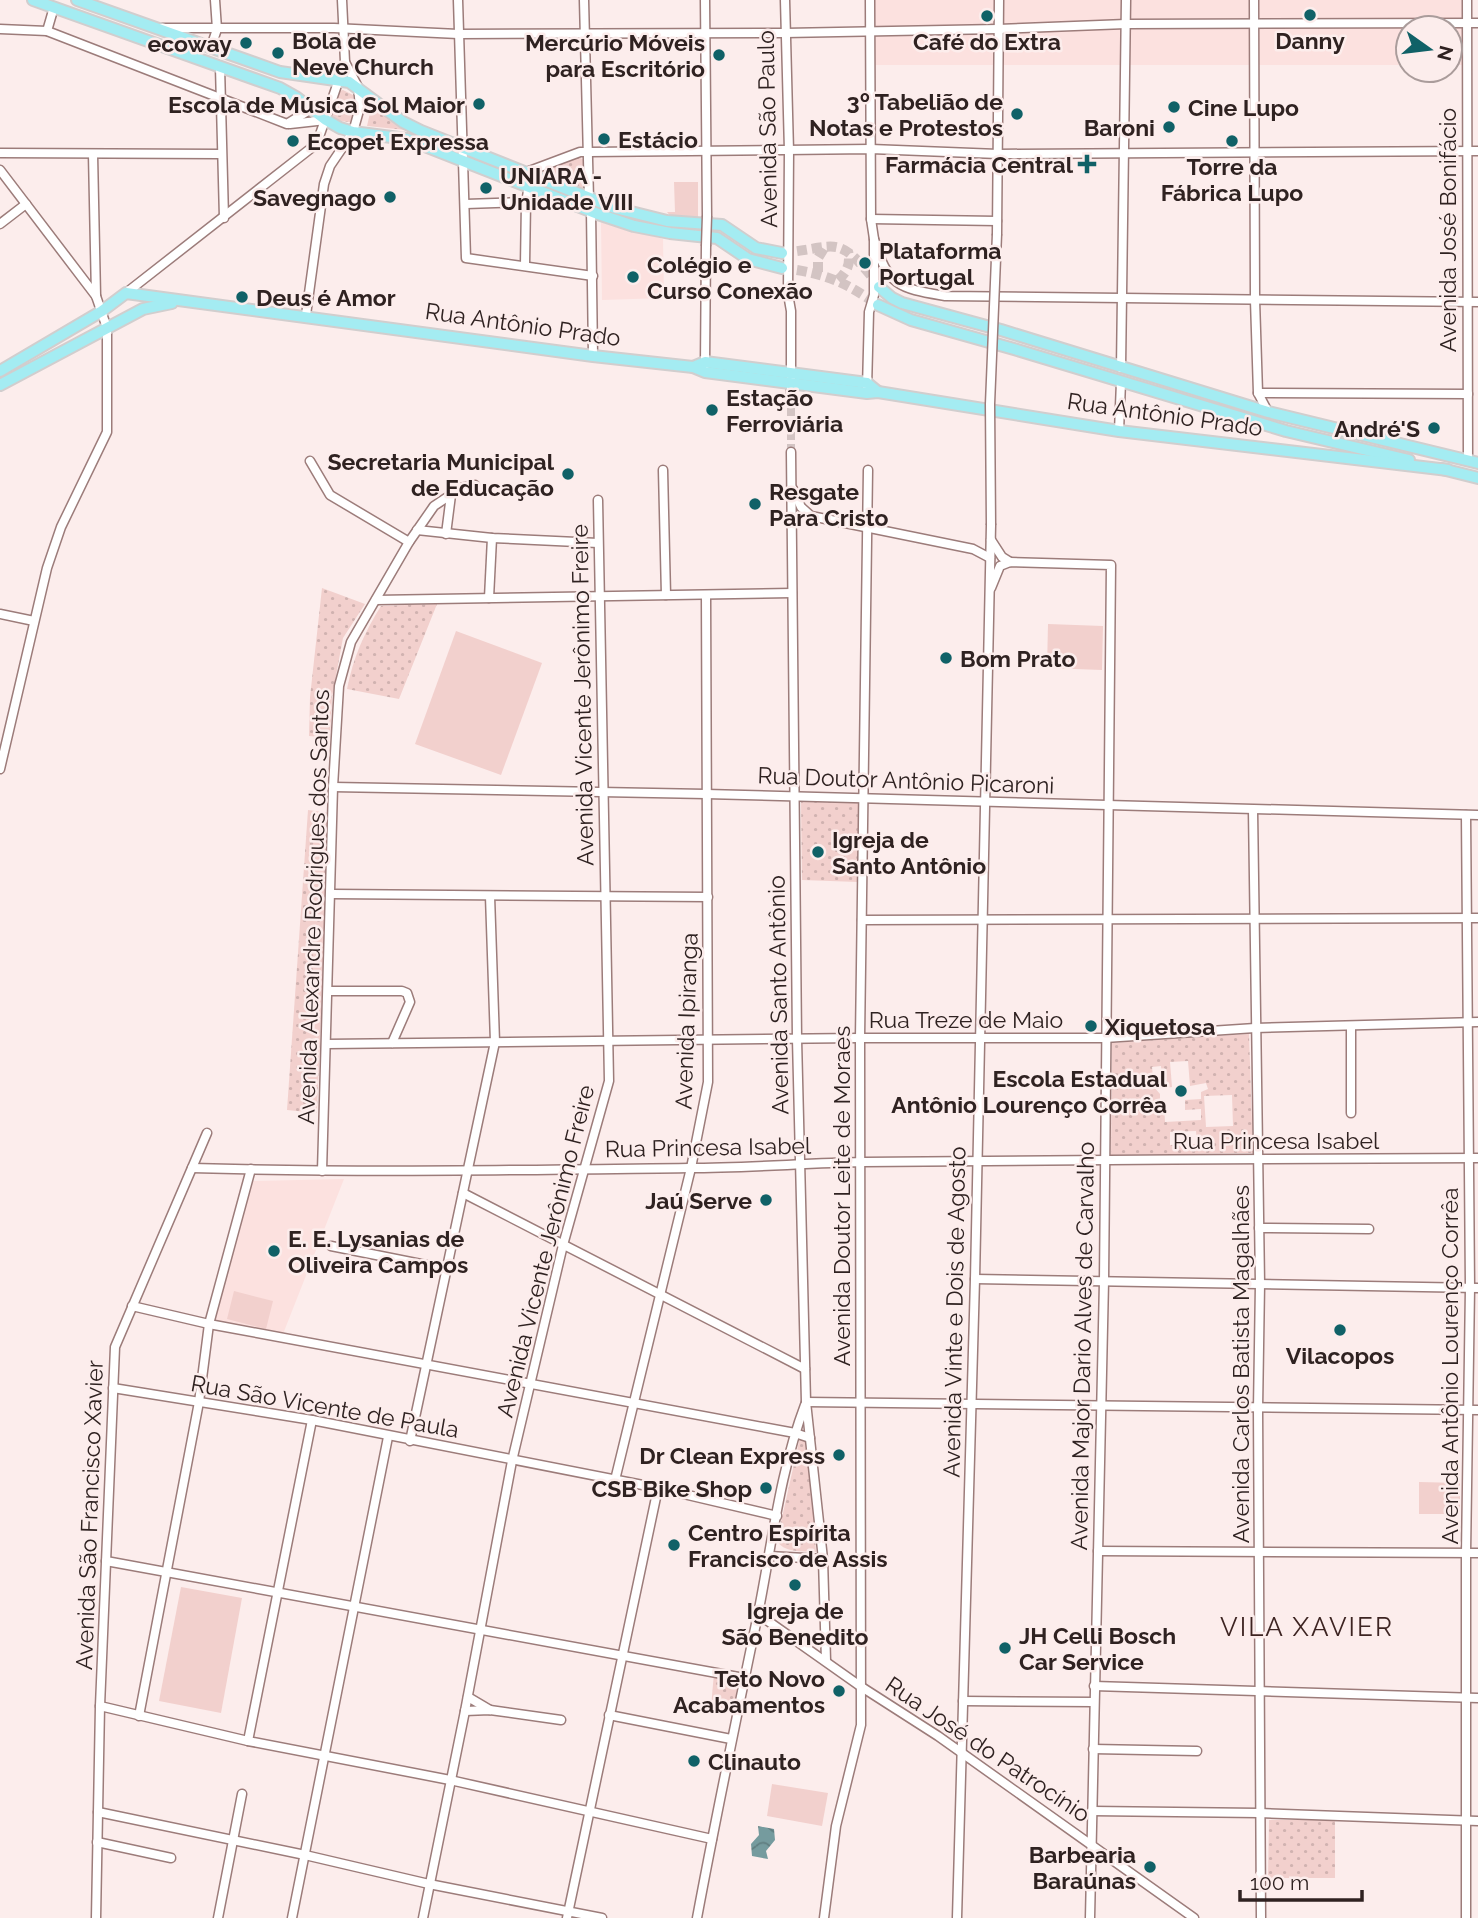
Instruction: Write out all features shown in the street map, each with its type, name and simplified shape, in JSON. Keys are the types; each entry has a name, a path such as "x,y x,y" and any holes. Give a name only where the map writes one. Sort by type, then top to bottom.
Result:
{"main road":[{"path":"33,0 280,88 326,120 353,132 407,139 464,154 524,173 634,215 667,221 722,225 756,248 782,253"},
{"path":"77,0 99,4 156,28 280,72 349,82 403,122 529,186 591,211 646,228 717,238 748,259 782,268"},
{"path":"193,58 203,55 211,47"},
{"path":"879,287 902,303 1001,330 1268,412 1473,461"},
{"path":"0,371 102,311 126,293"},
{"name":"Rua Antônio Prado","path":"126,293 306,315 593,356 792,378 1119,431 1448,470"},
{"path":"0,385 143,309 181,301"},
{"path":"878,305 911,320 1286,431 1478,478"}],"street":[{"path":"211,47 216,29 215,0"},
{"path":"126,293 224,218 318,140 345,62 342,0"},
{"path":"458,0 466,258 593,276"},
{"path":"584,0 589,199"},
{"path":"705,0 705,367"},
{"name":"Avenida São Paulo","path":"785,0 790,226 787,234 792,378"},
{"path":"870,0 871,219 874,239 874,295 869,312 871,389"},
{"name":"Avenida Vinte e Dois de Agosto","path":"957,1918 991,588 990,404 997,234 999,0"},
{"path":"1121,368 1126,0"},
{"path":"1254,0 1258,393 1268,412"},
{"name":"Avenida José Bonifácio","path":"1467,0 1466,302 1473,461"},
{"path":"47,31 54,7"},
{"path":"156,28 344,29 458,34 785,33 1126,24 1478,23"},
{"path":"0,29 47,31 288,124 326,120"},
{"path":"306,315 324,184 330,166 353,132 360,107 358,87 345,62"},
{"path":"220,67 220,154 224,218"},
{"path":"288,124 312,109"},
{"path":"524,173 580,152 871,149 998,154 1478,151"},
{"path":"0,153 220,154"},
{"path":"93,154 96,296"},
{"path":"0,170 96,296 107,328 107,432 61,527 47,568 0,769"},
{"path":"525,265 526,202 529,186"},
{"path":"466,204 526,202"},
{"path":"0,224 26,204"},
{"path":"591,211 593,356"},
{"path":"871,219 997,221"},
{"path":"874,239 881,261 891,279 904,288 945,296 1478,302"},
{"path":"791,397 792,378"},
{"path":"1119,431 1121,382"},
{"path":"1258,393 1468,394"},
{"name":"Avenida Santo Antônio","path":"791,452 797,1039 805,1369 822,1559 826,1661"},
{"path":"310,461 330,495 409,542"},
{"path":"663,470 666,595"},
{"name":"Avenida Doutor Leite de Moraes","path":"824,1918 836,1826 861,1725 860,1038 868,470"},
{"name":"Avenida Alexandre Rodrigues dos Santos","path":"322,1171 333,787 339,686 351,642 409,542 435,506 461,488 475,485"},
{"path":"792,485 801,508 811,516"},
{"path":"446,534 451,495"},
{"name":"Avenida Vicente Jerônimo Freire","path":"423,1918 529,1383 563,1245 609,1081 598,500"},
{"path":"792,522 798,517 811,516 973,549 990,558"},
{"path":"418,530 492,538 598,543"},
{"path":"489,598 492,538"},
{"path":"973,549 991,540 1002,557 1010,562"},
{"path":"991,588 1000,566 1010,562"},
{"name":"Avenida Major Dario Alves de Carvalho","path":"1010,562 1111,565 1104,1281 1090,1918"},
{"path":"376,600 792,593"},
{"name":"Avenida Ipiranga","path":"615,1480 691,1168 708,1082 706,595"},
{"path":"0,614 34,621"},
{"name":"Rua Doutor Antônio Picaroni","path":"333,787 706,794 1478,815"},
{"name":"Avenida Carlos Batista Magalhães","path":"1253,810 1260,1284 1258,1409 1261,1918"},
{"name":"Avenida Antônio Lourenço Corrêa","path":"1466,815 1468,1022 1474,1158 1473,1410 1466,1553 1466,1918"},
{"path":"332,894 708,897"},
{"path":"410,1441 495,1042 490,896"},
{"path":"862,920 1478,918"},
{"path":"329,991 406,992 410,1002 392,1043"},
{"name":"Rua Treze de Maio","path":"327,1044 1105,1038 1255,1028 1478,1022"},
{"path":"1351,1026 1351,1113"},
{"name":"Avenida São Francisco Xavier","path":"96,1918 100,1706 115,1347 207,1133"},
{"name":"Rua Princesa Isabel","path":"192,1168 467,1172 860,1162 1474,1158"},
{"path":"139,1716 169,1571 199,1402 209,1324 251,1169"},
{"path":"463,1192 805,1369"},
{"path":"1259,1228 1369,1229"},
{"path":"331,1246 446,1269"},
{"path":"975,1279 1474,1288"},
{"path":"132,1307 810,1438"},
{"name":"Rua São Vicente de Paula","path":"113,1388 312,1420 658,1488 777,1516"},
{"path":"697,1918 794,1433 806,1402 1473,1410"},
{"path":"248,1741 312,1420"},
{"path":"292,1918 388,1437"},
{"path":"568,1914 658,1488"},
{"path":"1098,1551 1478,1553"},
{"path":"769,1556 822,1559"},
{"path":"106,1561 744,1678"},
{"name":"Rua José do Patrocínio","path":"758,1614 860,1686 961,1752 1194,1918"},
{"path":"1094,1686 1478,1698"},
{"path":"468,1698 490,1710"},
{"path":"963,1701 1094,1702"},
{"path":"100,1706 248,1741 450,1780 712,1839"},
{"path":"466,1711 490,1710 561,1720"},
{"path":"609,1716 731,1740"},
{"path":"1093,1749 1197,1751"},
{"path":"218,1918 231,1839 242,1794"},
{"path":"1092,1811 1259,1813 1478,1821"},
{"path":"98,1812 568,1914 602,1918"},
{"path":"97,1842 172,1858"}],"shaded area":[{"path":"872,0 1462,0 1462,14 1394,14 1394,65 872,65"},
{"path":"339,91 353,95 354,113 350,122 332,117"},
{"path":"372,104 406,130 367,126"},
{"path":"577,156 584,160 585,186 581,190 537,172"},
{"path":"674,182 698,182 698,222 671,217 667,212 675,212"},
{"name":"Colégio e Curso Conexão","path":"601,221 663,239 664,298 602,300"},
{"path":"322,588 365,604 343,638 332,697 330,738 309,736 310,697"},
{"path":"437,604 399,699 347,689 360,646 381,606"},
{"path":"1048,624 1103,626 1102,670 1047,668"},
{"path":"456,631 542,663 501,775 415,744"},
{"path":"801,801 860,803 858,882 802,880"},
{"path":"308,810 329,813 317,1113 287,1110"},
{"path":"1249,1034 1253,1153 1111,1155 1112,1043","holes":["1188,1061 1190,1086 1206,1083 1208,1089 1201,1092 1201,1099 1185,1100 1185,1110 1201,1109 1201,1120 1165,1122 1164,1102 1160,1102 1160,1094 1154,1087 1152,1067 1161,1066 1162,1083 1165,1088 1172,1087 1170,1062","1232,1095 1233,1126 1206,1127 1204,1096","1196,1131 1197,1144 1170,1145 1170,1132"]},
{"name":"E. E. Lysanias de Oliveira Campos","path":"344,1179 283,1334 215,1321 251,1181"},
{"path":"234,1291 273,1301 266,1329 227,1319"},
{"path":"800,1437 808,1441 816,1552 788,1549 777,1540"},
{"path":"1419,1482 1460,1483 1460,1514 1419,1514"},
{"path":"181,1587 242,1598 221,1713 159,1701"},
{"path":"714,1673 738,1682 733,1712 711,1707"},
{"path":"772,1784 828,1793 822,1826 767,1816"},
{"path":"1269,1820 1335,1820 1335,1878 1268,1878"}],"water":[{"path":"758,1826 774,1829 775,1840 766,1851 768,1859 752,1856 751,1844 759,1835"}],"tunnel":[{"path":"818,272 818,258 826,245"},
{"path":"782,253 836,247 854,257 878,284"},
{"path":"838,280 848,267 848,251"},
{"path":"782,268 833,279 878,305"},
{"path":"791,396 791,452"}],"place":[{"name":"Danny","path":"1310,15"},
{"name":"Café do Extra","path":"987,16"},
{"name":"ecoway","path":"246,43"},
{"name":"Bola de Neve Church","path":"278,53"},
{"name":"Mercúrio Móveis para Escritório","path":"719,55"},
{"name":"Escola de Música Sol Maior","path":"479,104"},
{"name":"Cine Lupo","path":"1174,107"},
{"name":"3º Tabelião de Notas e Protestos","path":"1017,114"},
{"name":"Baroni","path":"1169,127"},
{"name":"Estácio","path":"604,139"},
{"name":"Ecopet Expressa","path":"293,141"},
{"name":"Torre da Fábrica Lupo","path":"1232,141"},
{"name":"Farmácia Central","path":"1087,164"},
{"name":"UNIARA - Unidade VIII","path":"486,188"},
{"name":"Savegnago","path":"390,197"},
{"name":"Plataforma Portugal","path":"865,263"},
{"name":"Colégio e Curso Conexão","path":"633,277"},
{"name":"Deus é Amor","path":"242,297"},
{"name":"Estação Ferroviária","path":"712,410"},
{"name":"André'S","path":"1434,428"},
{"name":"Secretaria Municipal de Educação","path":"568,474"},
{"name":"Resgate Para Cristo","path":"755,504"},
{"name":"Bom Prato","path":"946,658"},
{"name":"Igreja de Santo Antônio","path":"818,852"},
{"name":"Xiquetosa","path":"1091,1026"},
{"name":"Escola Estadual Antônio Lourenço Corrêa","path":"1181,1091"},
{"name":"Jaú Serve","path":"766,1200"},
{"name":"E. E. Lysanias de Oliveira Campos","path":"274,1251"},
{"name":"Vilacopos","path":"1340,1330"},
{"name":"Dr Clean Express","path":"839,1455"},
{"name":"CSB Bike Shop","path":"766,1488"},
{"name":"Centro Espírita Francisco de Assis","path":"674,1545"},
{"name":"Igreja de São Benedito","path":"795,1585"},
{"name":"JH Celli Bosch Car Service","path":"1005,1648"},
{"name":"Teto Novo Acabamentos","path":"839,1691"},
{"name":"Clinauto","path":"694,1761"},
{"name":"Barbearia Baraúnas","path":"1150,1867"}],"district":[{"name":"VILA XAVIER","path":"1307,1627"}]}
